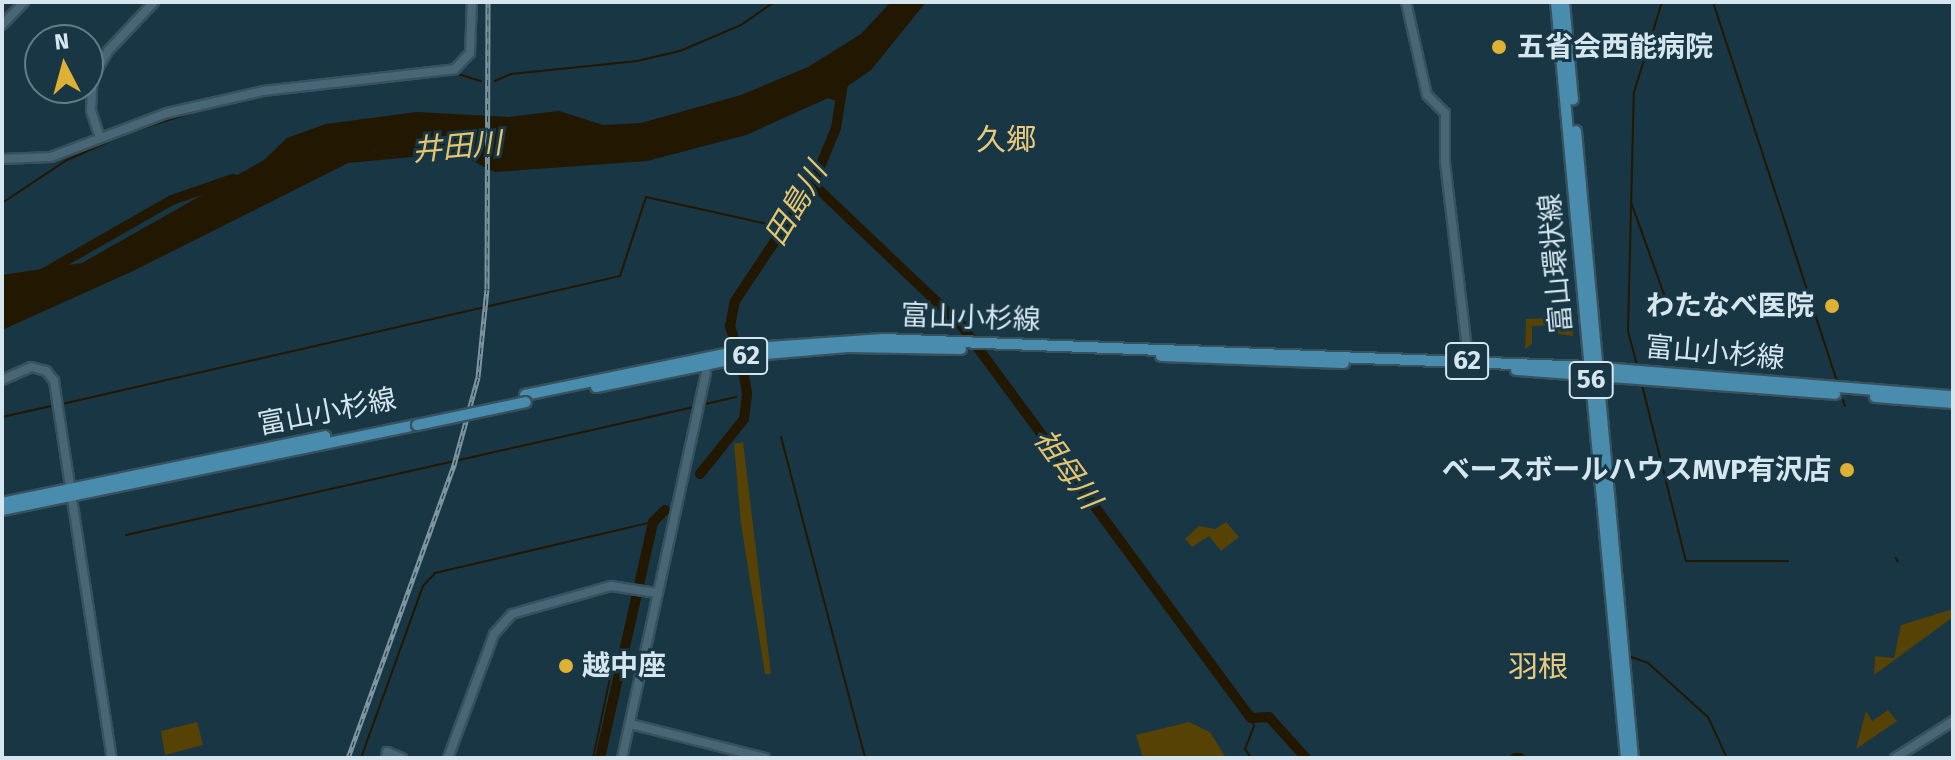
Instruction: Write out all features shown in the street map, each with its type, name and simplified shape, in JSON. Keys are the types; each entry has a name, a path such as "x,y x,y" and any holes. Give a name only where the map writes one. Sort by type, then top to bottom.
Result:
{"main road":[{"name":"富山環状線","path":"1556,2 1633,758"},
{"name":"富山環状線","path":"1564,2 1626,758"},
{"name":"富山小杉線","path":"2,503 416,422 703,361 848,339 1468,364 1953,396"},
{"name":"富山小杉線","path":"1595,372 1953,403"},
{"name":"富山小杉線","path":"2,510 69,492"}],"street":[{"path":"2,25 24,2"},
{"path":"100,138 91,110 93,77 108,51 154,2"},
{"path":"2,159 51,157 167,113 263,91 455,69 470,53 472,2"},
{"path":"1406,2 1427,95 1445,113 1445,162 1468,364"},
{"path":"622,758 703,361"},
{"path":"2,380 31,367 46,371 54,381 112,758"},
{"path":"448,758 489,647 503,622 527,606 611,586 656,593"},
{"path":"1895,758 1953,721"},
{"path":"631,724 765,758"},
{"path":"386,758 387,752 402,758"}],"shaded area":[{"path":"1572,317 1573,336 1558,334 1558,325 1532,326 1532,344 1525,349 1526,319"},
{"path":"743,442 771,674 765,674 741,524 734,444"},
{"path":"1226,522 1239,537 1221,551 1209,536 1192,547 1185,539 1199,526 1215,529"},
{"path":"1953,609 1953,617 1874,675 1875,656 1894,658 1901,625"},
{"path":"1888,710 1897,721 1856,749 1866,711 1872,721"},
{"path":"197,722 203,745 165,755 161,731"},
{"path":"1189,722 1210,732 1226,758 1143,758 1136,735"}],"water":[{"path":"891,2 926,2 871,70 845,88 839,102 828,98 746,135 647,161 495,172 458,154 374,150 133,271 2,330 2,275 82,263 264,160 287,138 326,124 417,112 508,117 559,111 603,125 641,123 741,95 808,67 861,34"}],"waterway":[{"path":"495,81 511,74 637,61 680,51 741,25 774,2"},
{"path":"1637,365 1628,331 1634,92 1662,2"},
{"path":"1713,2 1837,381"},
{"path":"414,78 458,74 481,81"},
{"name":"田島川","path":"734,339 730,326 735,301 813,184 836,128 843,84"},
{"path":"228,103 280,93"},
{"path":"2,203 67,160 128,133 206,108"},
{"name":"井田川","path":"347,158 422,151"},
{"path":"1953,161 1953,187"},
{"name":"井田川","path":"44,273 172,200 233,179"},
{"name":"祖母川","path":"813,184 961,325 1251,718 1269,717 1306,758"},
{"path":"62,404 620,276 646,197 786,228"},
{"path":"1631,202 1664,294"},
{"name":"田島川","path":"700,474 744,419 747,393 742,364"},
{"path":"1642,385 1686,561 1788,561"},
{"path":"701,405 736,397"},
{"path":"1843,400 1845,406"},
{"path":"2,417 56,405"},
{"path":"126,535 694,407"},
{"path":"781,437 865,758"},
{"name":"田島川","path":"600,758 653,522 665,510"},
{"path":"361,758 423,586 435,573 653,522"},
{"path":"1896,558 1898,562"},
{"path":"1631,657 1648,663 1708,717 1727,758"},
{"path":"593,758 611,673 620,671"},
{"path":"1251,718 1254,726 1245,749 1251,758"},
{"name":"祖母川","path":"1515,758 1520,758"}],"railway":[{"path":"348,758 454,465 478,377 487,289 488,2"}],"place":[{"name":"五省会西能病院","path":"1499,47"},
{"name":"わたなべ医院","path":"1832,306"},
{"name":"ベースボールハウスMVP有沢店","path":"1847,470"},
{"name":"越中座","path":"566,666"}],"district":[{"name":"久郷","path":"1006,140"},
{"name":"羽根","path":"1538,667"}]}
